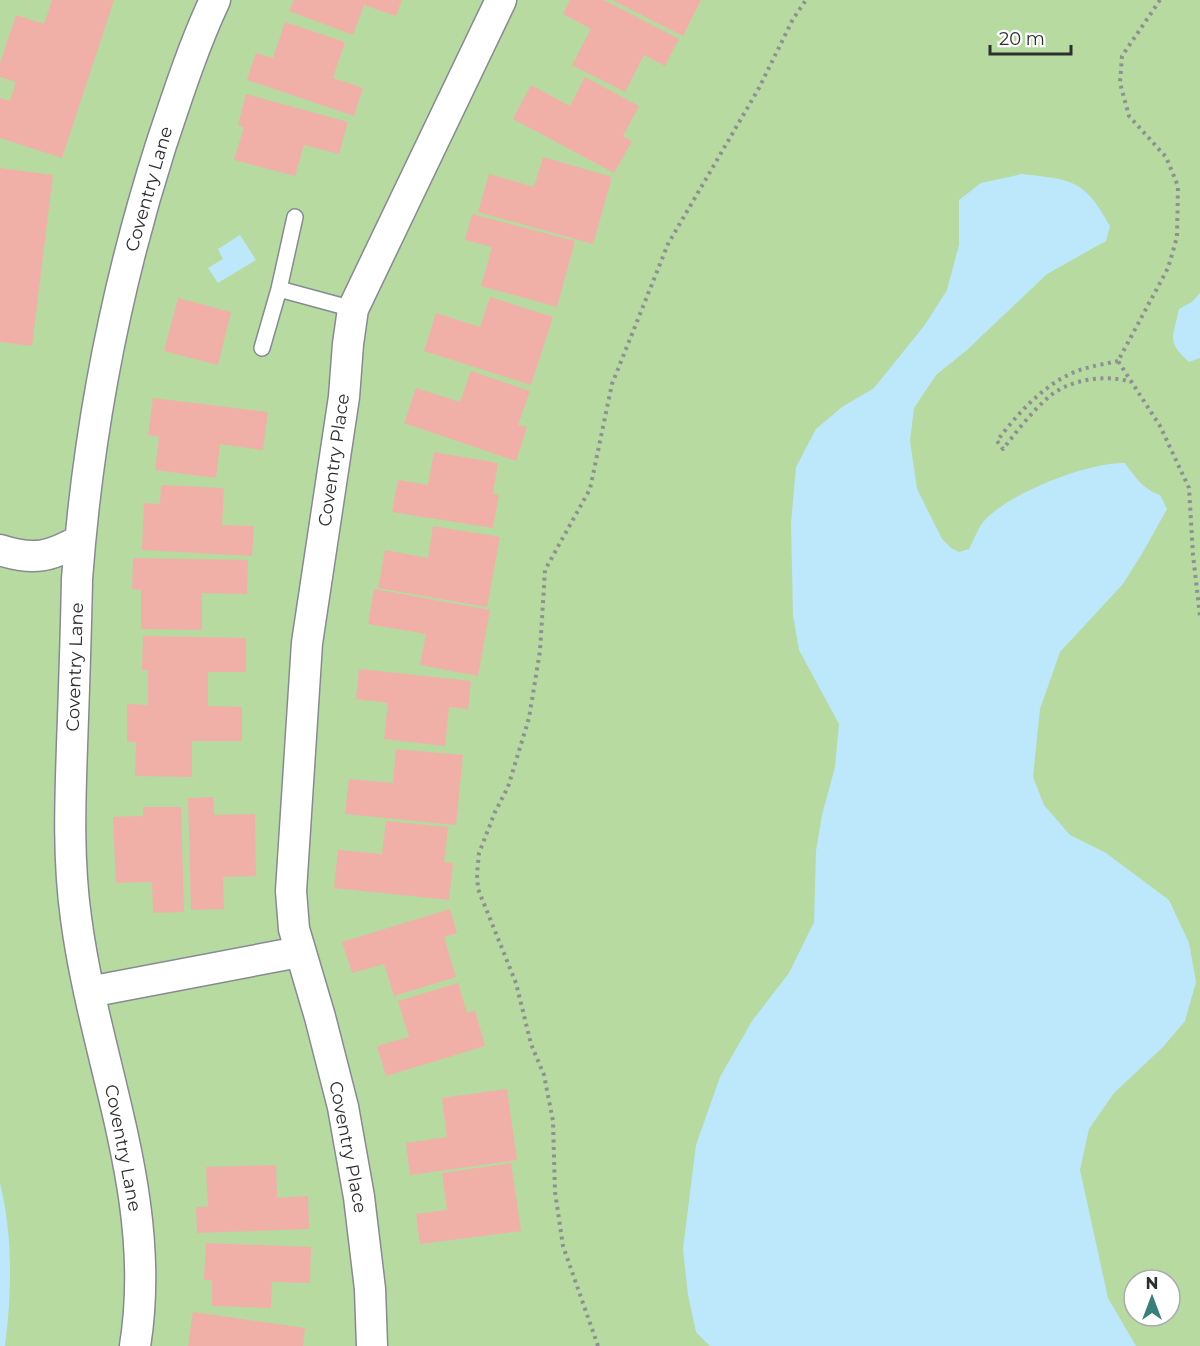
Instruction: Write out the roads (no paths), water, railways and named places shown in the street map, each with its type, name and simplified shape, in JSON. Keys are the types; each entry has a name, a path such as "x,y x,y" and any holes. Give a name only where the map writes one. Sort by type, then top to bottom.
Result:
{"street":[{"name":"Coventry Lane","path":"135,1346 138,1327 140,1257 130,1164 89,992 76,919 69,842 80,540 97,408 117,305 142,203 175,102 214,0"},
{"name":"Coventry Place","path":"372,1346 370,1289 359,1197 343,1107 294,929 291,891 308,643 344,397 353,309 501,0"},
{"path":"0,550 19,556 38,557 57,553 80,540"},
{"path":"89,992 299,952"}],"lane":[{"path":"262,348 279,289 295,217"},
{"path":"279,289 353,309"}],"water":[{"path":"1022,174 1065,181 1084,190 1110,226 1106,241 1047,274 967,350 936,375 914,408 910,441 917,489 942,539 959,552 969,549 984,521 1011,500 1050,481 1109,464 1125,463 1144,486 1160,495 1167,509 1123,584 1060,652 1040,709 1033,777 1044,805 1070,835 1106,853 1169,900 1189,943 1196,982 1185,1021 1163,1047 1114,1093 1089,1129 1080,1170 1108,1298 1122,1322 1122,1328 1126,1328 1136,1346 710,1346 696,1332 688,1295 683,1249 696,1145 720,1077 752,1021 789,973 814,922 816,851 822,815 835,767 839,724 799,650 793,615 791,524 796,467 816,429 842,407 874,388 924,326 947,290 959,245 959,200 981,183"},
{"path":"240,235 256,260 218,283 208,268 223,259 218,249"},
{"path":"1200,293 1200,358 1189,362 1174,344 1173,333 1179,309 1192,302"},
{"path":"0,1183 7,1223 10,1264 5,1346 0,1346"}]}
